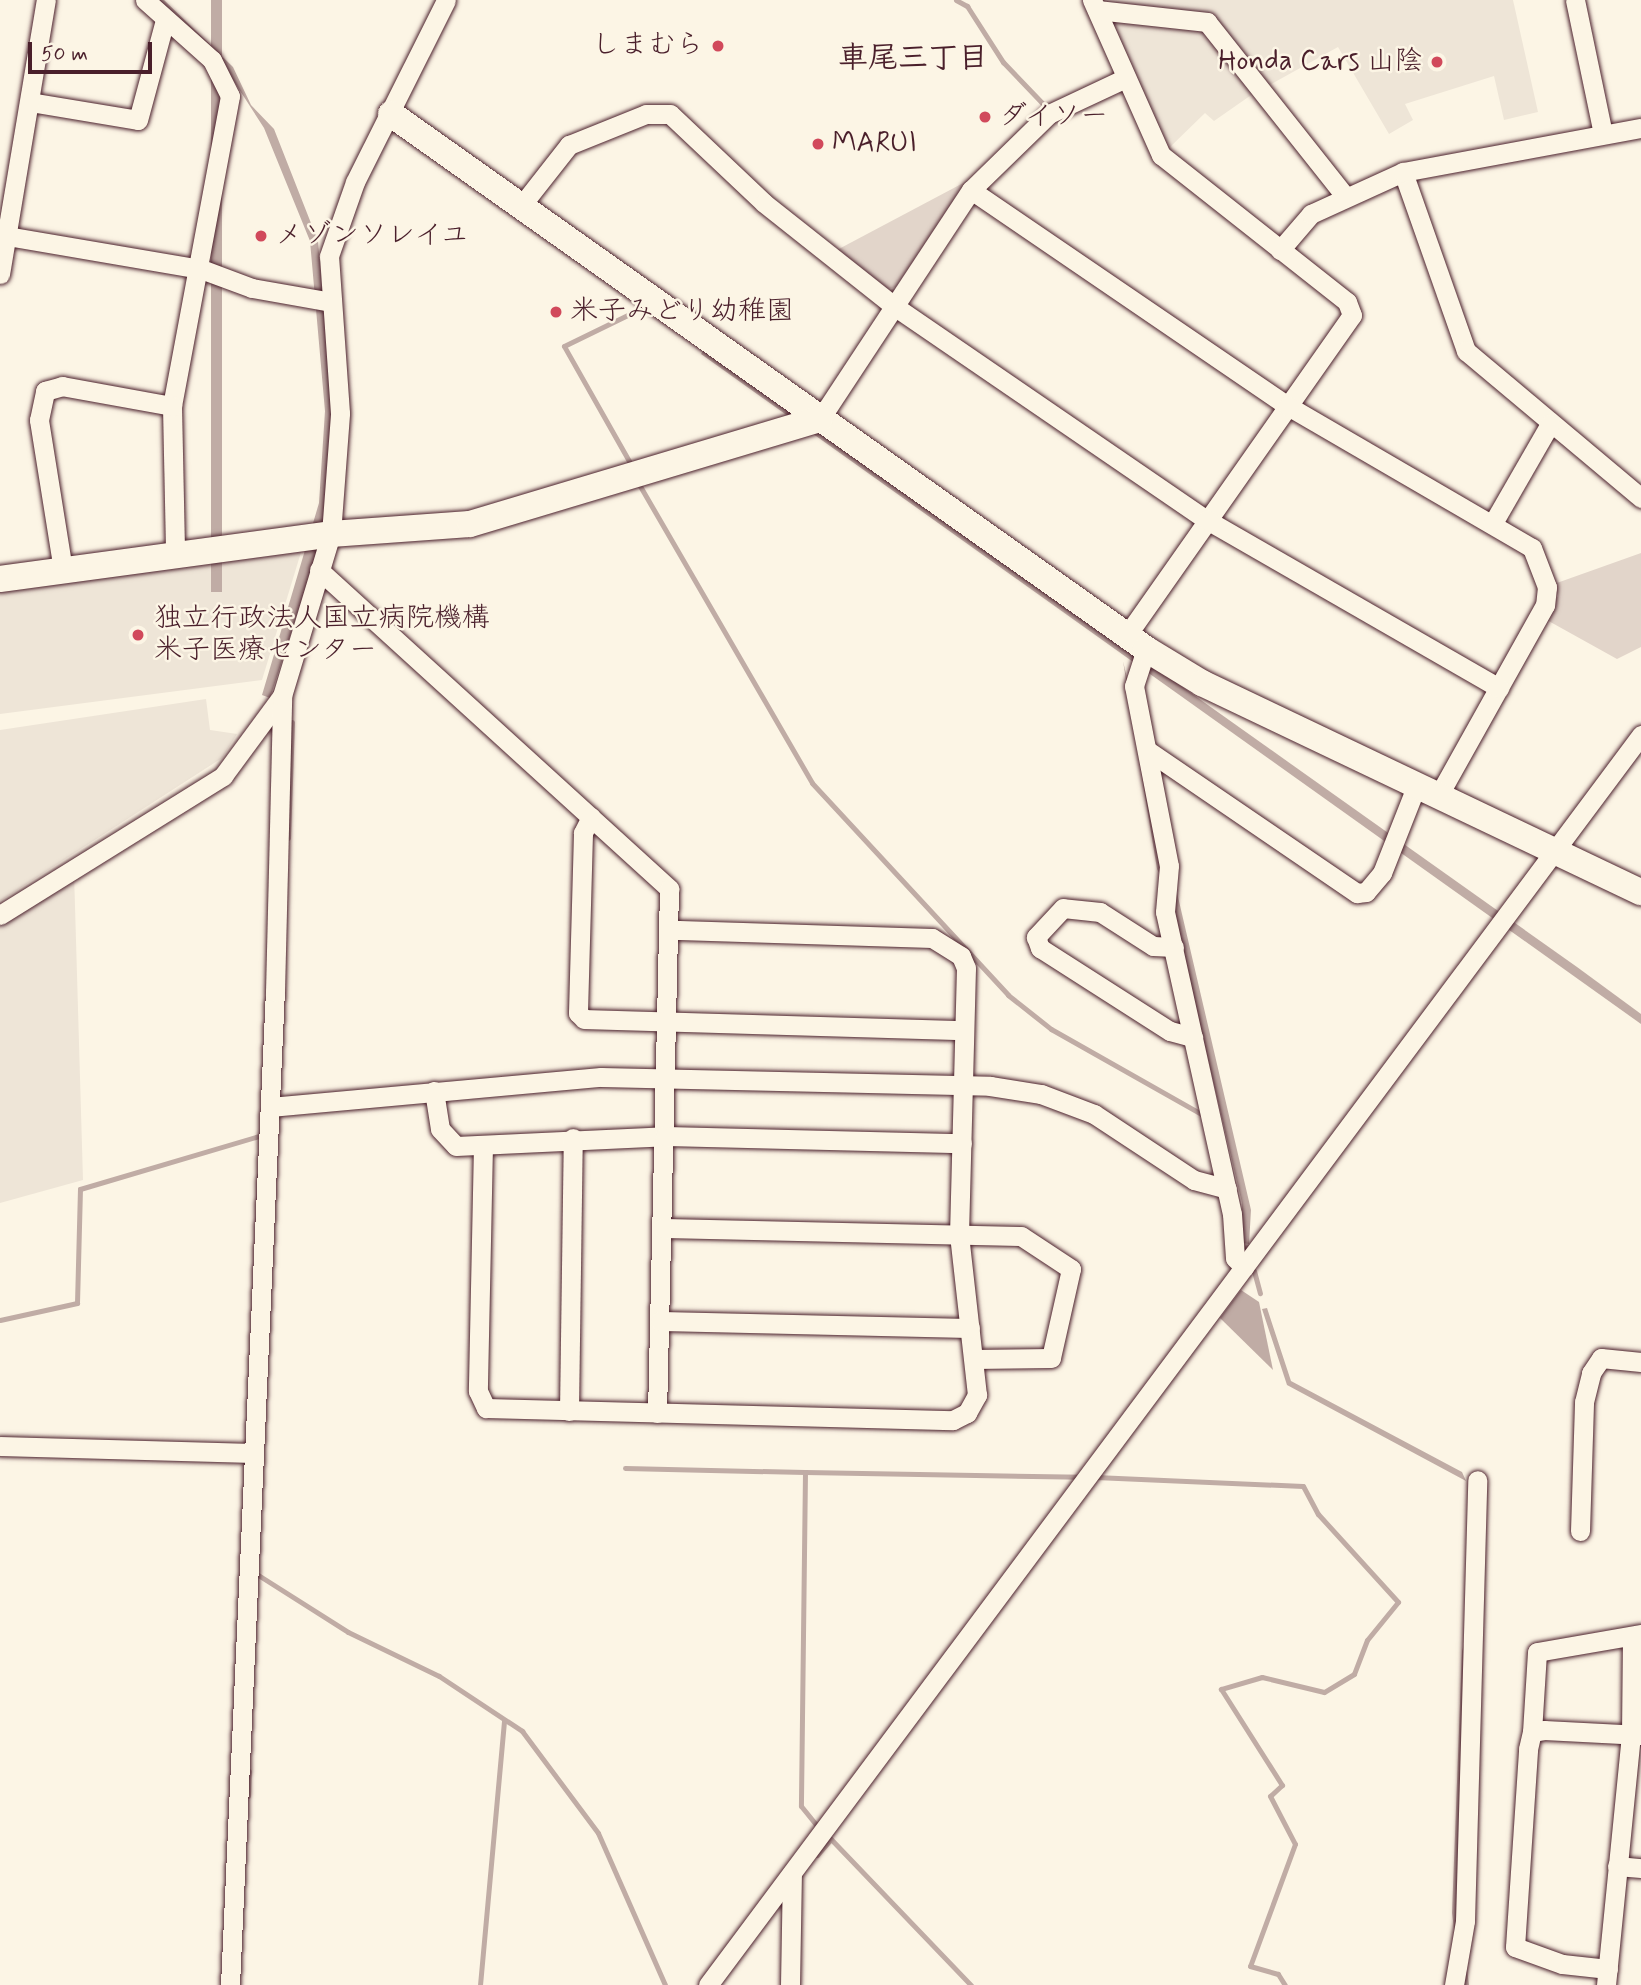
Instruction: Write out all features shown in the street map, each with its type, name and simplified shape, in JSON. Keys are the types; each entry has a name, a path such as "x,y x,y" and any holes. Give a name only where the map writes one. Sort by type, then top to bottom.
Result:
{"street":[{"path":"0,274 46,0"},
{"path":"145,0 212,60 230,96 201,269 172,406 175,555"},
{"path":"230,1985 270,1107 282,696 319,570 319,536 340,413 329,256 343,211 446,0"},
{"path":"1575,0 1602,134"},
{"path":"1094,5 1161,155 1347,302 1352,315 1208,520 1136,651 1174,947 1227,1189 1235,1258 1244,1267"},
{"path":"1094,5 1207,22 1345,195"},
{"path":"30,102 138,120 165,20"},
{"path":"0,579 319,536 470,524 820,419 971,190 1049,114 1126,78"},
{"path":"521,206 569,145 664,112 764,203 894,306 1208,520 1499,688"},
{"path":"386,124 521,206 820,419 1136,651 1429,788 1641,892"},
{"path":"1280,250 1302,220 1345,195 1403,172 1641,128"},
{"path":"1403,172 1466,351 1641,498"},
{"path":"971,190 1288,406 1532,548 1548,594 1499,688 1393,843 1366,892 1352,892 1168,759 1147,750"},
{"path":"7,236 201,269 303,300 331,302"},
{"path":"63,570 39,420 45,391 62,386 172,406"},
{"path":"1493,523 1550,424"},
{"path":"319,570 669,889 671,930 657,1413"},
{"path":"0,915 223,776 282,696"},
{"path":"708,1985 1506,919 1552,850 1641,734"},
{"path":"591,817 583,833 578,1013 668,1023 963,1030"},
{"path":"1174,947 1153,946 1100,912 1063,908 1036,937 1040,948 1170,1031 1193,1037"},
{"path":"483,1144 480,1401 495,1411 953,1420 967,1413 977,1395 959,1235 966,968 942,941 671,930"},
{"path":"270,1107 434,1091 667,1079 962,1084 1018,1088 1063,1101 1194,1180 1227,1189"},
{"path":"434,1091 440,1129 448,1142 483,1144 665,1136 962,1143"},
{"path":"569,1411 573,1138"},
{"path":"663,1228 1021,1236 1071,1269 1051,1358 974,1359"},
{"path":"660,1321 970,1328"},
{"path":"1580,1531 1584,1402 1591,1373 1601,1358 1641,1362"},
{"path":"0,1446 253,1453"},
{"path":"1454,1985 1457,1952 1465,1921 1474,1645 1471,1618 1477,1480"},
{"path":"1637,1635 1636,1735 1617,1866 1607,1977 1515,1947 1532,1732 1537,1652 1637,1635"},
{"path":"1532,1732 1636,1735"},
{"path":"1617,1866 1641,1868"},
{"path":"790,1985 792,1873"}],"shaded area":[{"path":"155,0 164,0 233,67 251,105 274,129 318,241 333,414 325,510 318,550 270,698 262,695 319,503 325,411 310,241 264,128 217,55"},
{"path":"211,0 222,0 222,592 211,592"},
{"name":"Honda Cars 山陰","path":"1098,0 1513,0 1538,112 1504,120 1494,76 1405,104 1413,120 1389,134 1338,47 1266,87 1217,24"},
{"path":"1115,17 1202,25 1257,91 1214,121 1205,113 1167,150 1110,23"},
{"path":"967,181 896,287 884,290 835,251"},
{"path":"705,348 1577,967 1641,1014 1641,1024 701,354"},
{"name":"独立行政法人国立病院機構 米子医療センター","path":"302,549 262,680 0,714 0,590"},
{"path":"1641,553 1641,647 1617,659 1545,619 1558,596 1554,584"},
{"path":"1123,661 1251,1210 1249,1244 1242,1243 1242,1203 1168,890 1157,869"},
{"path":"206,699 210,730 237,734 222,758 0,901 0,730"},
{"path":"74,872 83,1180 0,1203 0,919"},
{"path":"1241,1290 1259,1302 1273,1370 1220,1318"},
{"path":"1267,1308 1291,1381 1462,1472 1466,1481 1287,1385 1262,1309"},
{"path":"1484,1485 1482,1611 1460,1913 1469,1985 1461,1985 1452,1913 1462,1651 1474,1611"}],"waterway":[{"path":"956,0 967,6 1003,62 1047,108"},
{"path":"629,461 564,346 644,307"},
{"path":"640,486 812,783 1008,995 1051,1029 1203,1115"},
{"path":"288,838 292,722"},
{"path":"0,1320 77,1303 80,1189 259,1136"},
{"path":"257,1241 259,1175"},
{"path":"1254,1271 1260,1293"},
{"path":"625,1468 805,1472 801,1806 819,1828"},
{"path":"805,1472 1082,1477"},
{"path":"1095,1477 1303,1486 1318,1514 1398,1602 1367,1640 1354,1674 1324,1692 1262,1677 1221,1689 1282,1785 1270,1796 1295,1844 1250,1966 1278,1974 1285,1985"},
{"path":"255,1573 348,1632 439,1676 522,1731 598,1833 665,1985"},
{"path":"480,1985 504,1720"},
{"path":"248,1796 249,1771"},
{"path":"827,1835 971,1985"},
{"path":"817,1855 831,1839"}],"place":[{"name":"しまむら","path":"718,46"},
{"name":"Honda Cars 山陰","path":"1437,62"},
{"name":"ダイソー","path":"985,117"},
{"name":"MARUI","path":"818,144"},
{"name":"メゾンソレイユ","path":"261,236"},
{"name":"米子みどり幼稚園","path":"556,312"},
{"name":"独立行政法人国立病院機構 米子医療センター","path":"138,635"}],"district":[{"name":"車尾三丁目","path":"913,59"}]}
